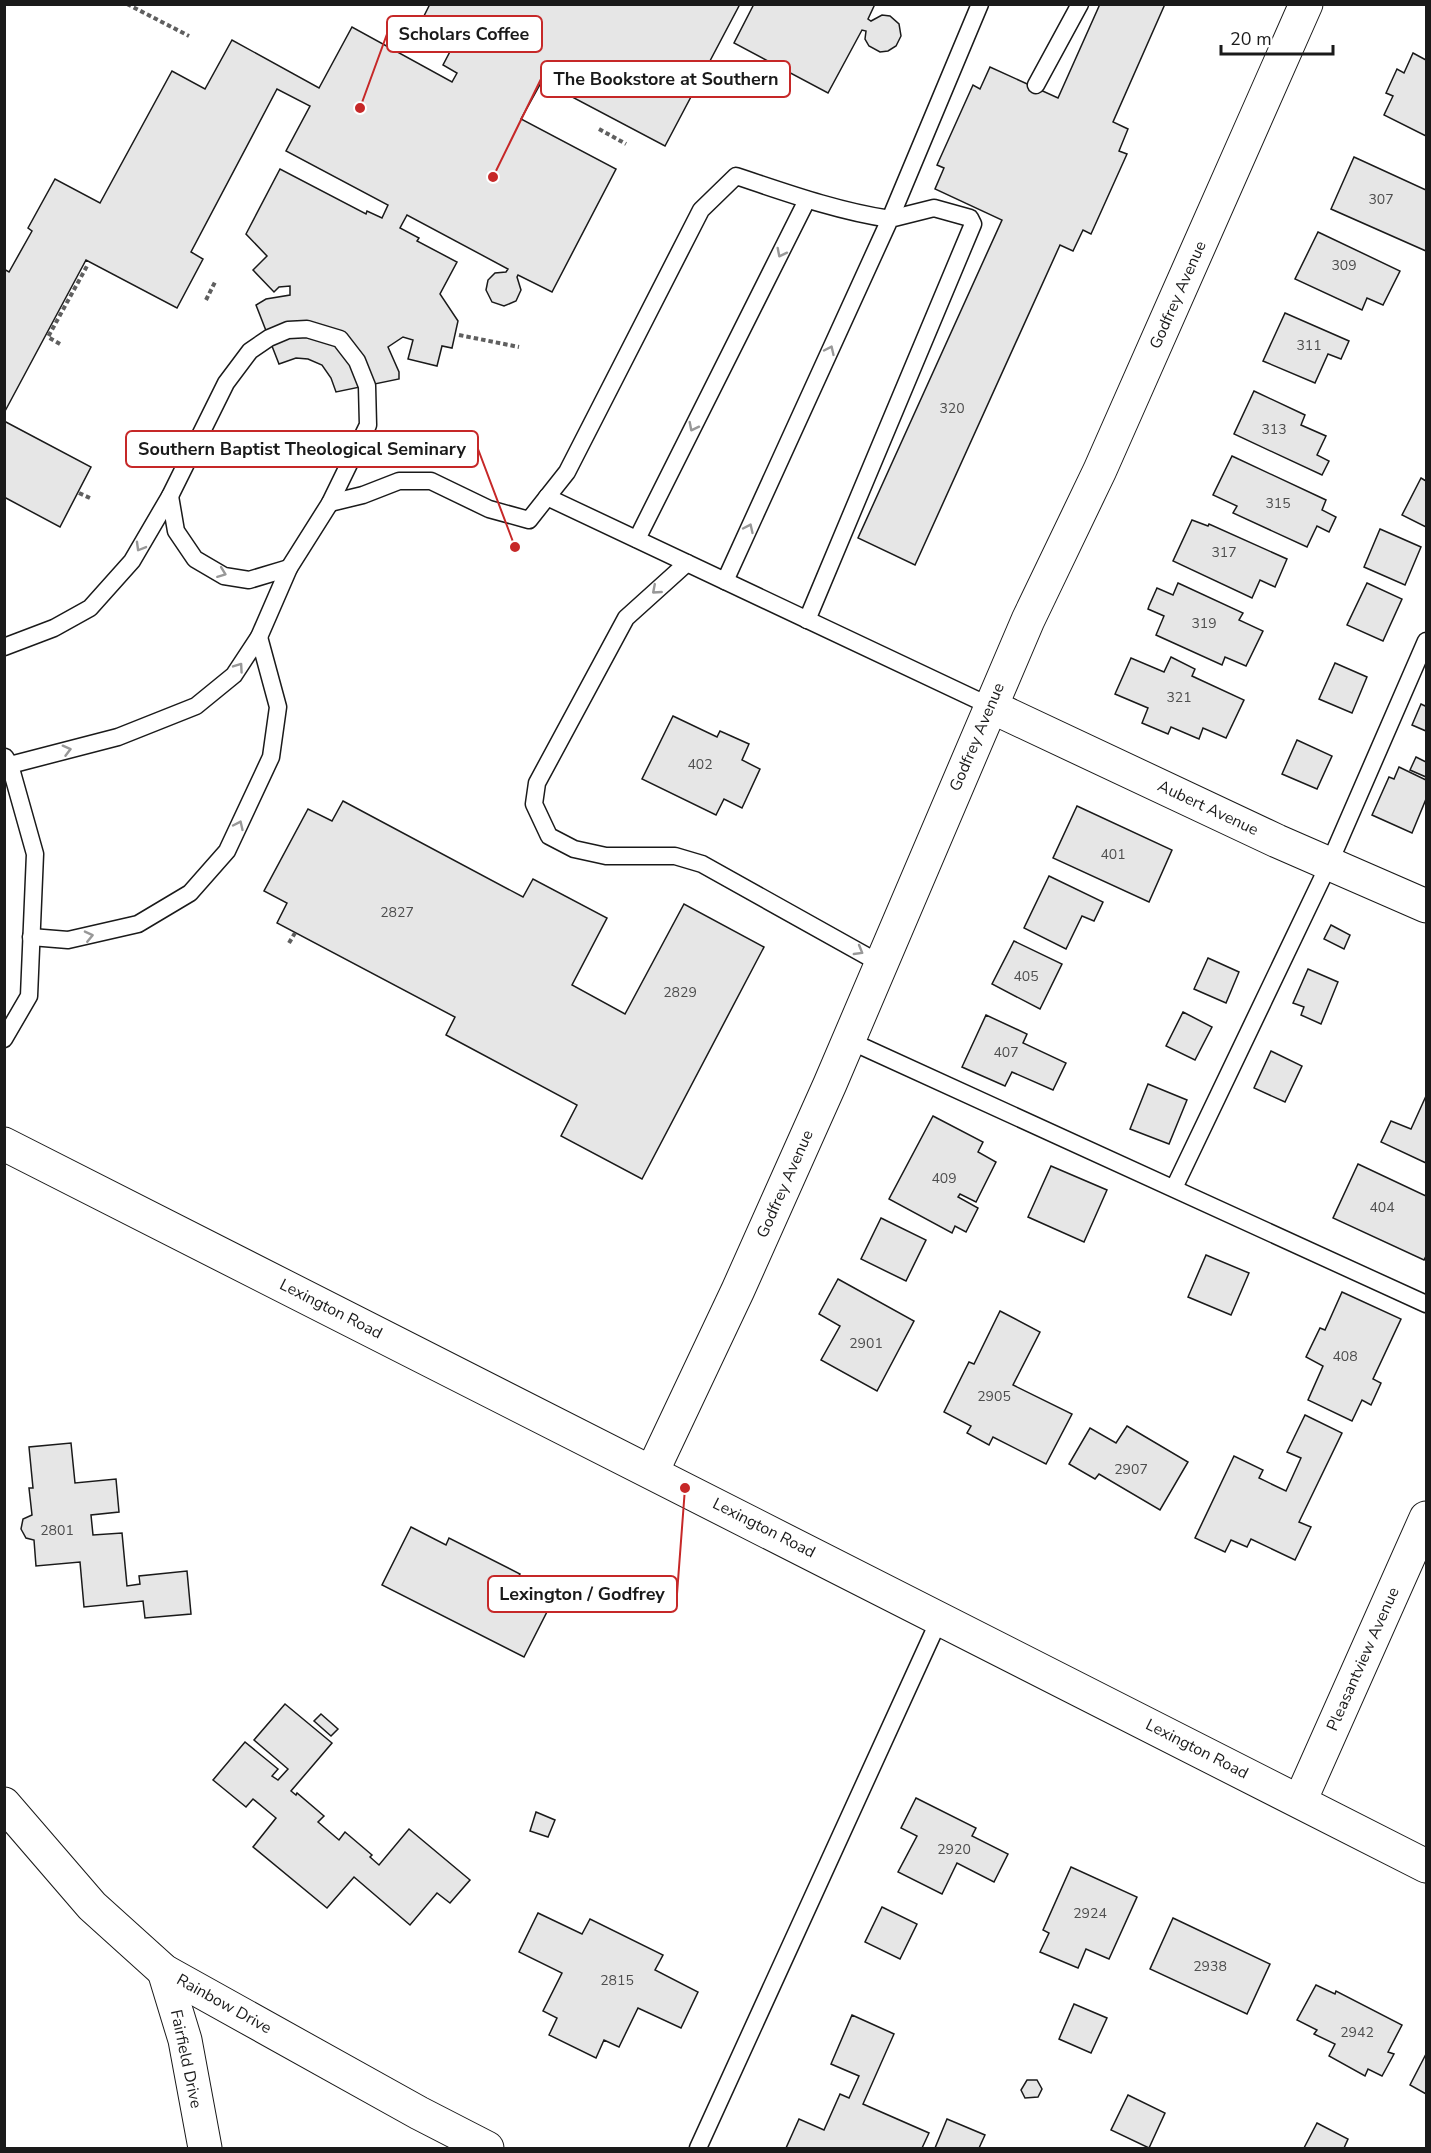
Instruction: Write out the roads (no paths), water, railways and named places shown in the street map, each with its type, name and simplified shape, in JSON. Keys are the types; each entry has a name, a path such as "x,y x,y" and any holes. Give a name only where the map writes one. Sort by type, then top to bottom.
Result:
{"street":[{"name":"Godfrey Avenue","path":"652,1472 738,1290 881,964 990,706 1028,620 1105,459 1306,4"},
{"name":"Aubert Avenue","path":"990,706 1329,864 1426,906"},
{"name":"Lexington Road","path":"4,1144 1426,1866"},
{"name":"Pleasantview Avenue","path":"1300,1801 1426,1518"},
{"name":"Rainbow Drive","path":"4,1804 92,1906 164,1971 419,2114 487,2148"},
{"name":"Fairfield Drive","path":"164,1971 185,2040 205,2148"}],"lane":[{"path":"725,581 890,219 980,4"},
{"path":"1036,85 1080,4"},
{"path":"330,502 363,495 399,481 431,481 489,509 529,520 567,472 701,210 736,176 857,214 890,219 934,207 970,218 973,224 807,620"},
{"path":"637,539 807,200"},
{"path":"4,647 54,628 90,608 132,561 170,496 226,383 250,351 269,338 288,330 307,329 340,339 357,361 368,386 368,425 330,502 289,568 260,637 234,675 196,706 118,737 7,761 35,854 29,996 4,1039"},
{"path":"170,496 176,531 195,560 224,576 249,580 289,568"},
{"path":"547,497 990,706"},
{"path":"687,563 626,618 537,783 534,804 549,836 574,849 606,856 675,856 702,864 881,964"},
{"path":"31,937 68,940 138,924 190,893 227,851 271,757 278,707 260,637"},
{"path":"1174,1188 1329,864 1426,641"},
{"path":"848,1040 1426,1304"},
{"path":"698,2148 940,1618"}],"place":[{"name":"Scholars Coffee","path":"360,108"},
{"name":"The Bookstore at Southern","path":"493,177"},
{"name":"Southern Baptist Theological Seminary","path":"515,547"},
{"name":"Lexington / Godfrey","path":"685,1488"}]}
